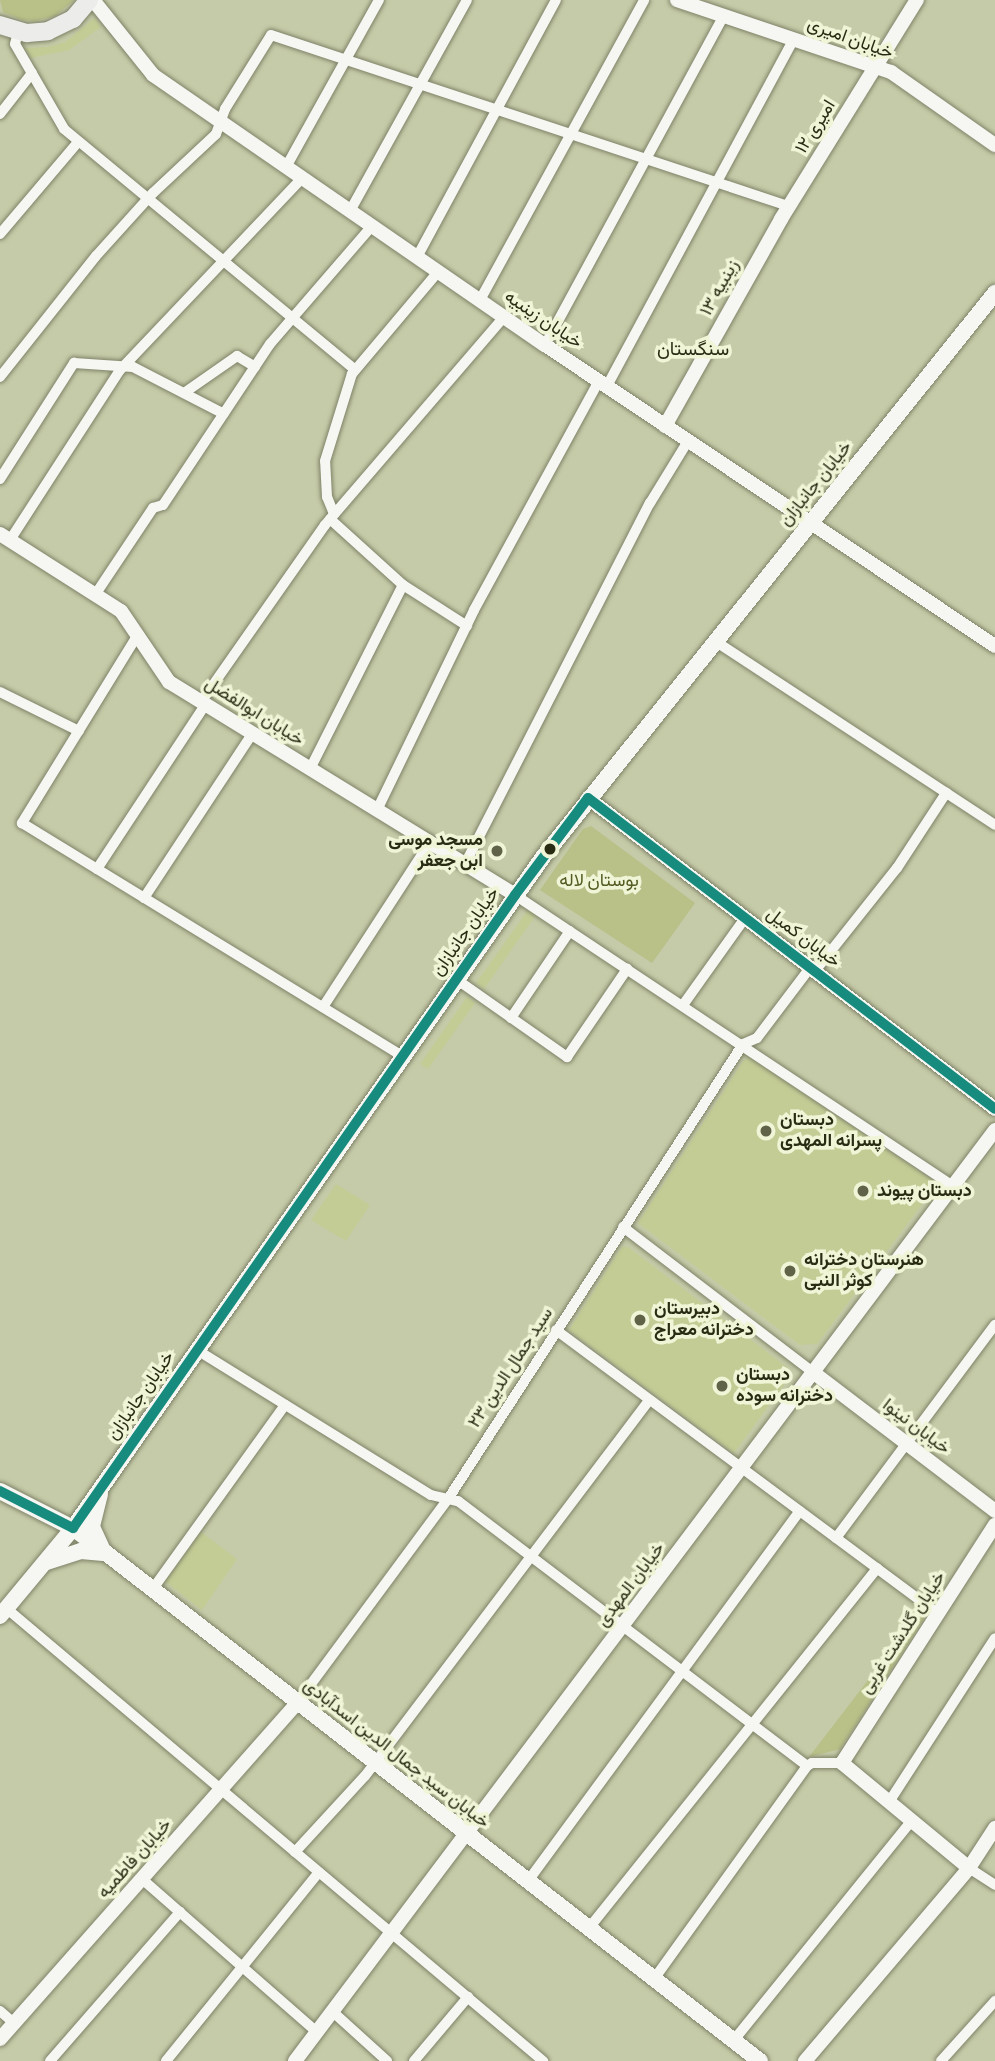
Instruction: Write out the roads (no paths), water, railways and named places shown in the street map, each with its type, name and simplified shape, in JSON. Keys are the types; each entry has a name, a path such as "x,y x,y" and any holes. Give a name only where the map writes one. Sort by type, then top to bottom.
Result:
{"main road":[{"path":"0,25 18,32 41,33 61,27 91,0"},
{"name":"خیابان جانبازان","path":"3,1612 72,1528 102,1486 515,895 588,798 995,293"},
{"path":"102,1486 92,1527 97,1542 106,1553"},
{"name":"خیابان سید جمال الدین اسدآبادی","path":"0,1491 72,1528 106,1553 760,2061"},
{"path":"42,1566 58,1557 81,1551 106,1553"}],"street":[{"name":"خیابان زینبیه","path":"91,0 153,75 545,345 995,646"},
{"path":"286,167 379,0"},
{"path":"351,211 467,0"},
{"path":"417,257 556,0"},
{"path":"480,300 644,0"},
{"name":"خیابان امیری","path":"677,0 891,72 995,145"},
{"name":"امیری ۱۲","path":"788,206 917,0"},
{"path":"545,345 724,16"},
{"path":"18,32 15,44 64,128 354,369"},
{"path":"0,377 96,256 148,200 216,134 225,109 271,35 788,206"},
{"path":"377,810 467,626 794,39"},
{"path":"0,114 32,73"},
{"path":"0,234 78,142"},
{"path":"3,536 124,366 302,178"},
{"name":"زینبیه ۱۳","path":"665,426 788,206"},
{"path":"94,595 153,508 163,505 255,367 292,318 372,226"},
{"path":"438,272 354,369 325,461 327,497 332,517 403,585 467,626"},
{"path":"97,869 203,703 332,517 504,317"},
{"path":"184,393 237,356 255,367"},
{"path":"0,479 74,363 133,367 224,414"},
{"path":"465,864 650,503 688,441"},
{"name":"خیابان ابوالفضل","path":"3,536 121,611 169,682 515,895"},
{"path":"310,769 403,585"},
{"path":"137,636 22,823 402,1056"},
{"path":"715,640 995,825"},
{"path":"0,692 79,731"},
{"path":"144,898 252,734"},
{"name":"سید جمال الدین ۲۳","path":"297,1703 448,1499 743,1044 757,1038 897,868 946,793"},
{"name":"خیابان کمیل","path":"588,798 995,1109"},
{"path":"323,1007 430,842"},
{"path":"515,895 953,1186"},
{"path":"683,1005 745,918"},
{"path":"511,1018 569,931"},
{"path":"456,979 567,1057 627,968"},
{"name":"خیابان المهدی","path":"295,2061 468,1835 995,1130"},
{"path":"623,1227 814,1373"},
{"path":"836,1538 995,1325"},
{"path":"556,1330 938,1614"},
{"path":"197,1350 431,1495 458,1501 807,1766"},
{"name":"خیابان نینوا","path":"814,1373 995,1511"},
{"path":"295,1852 375,1763 649,1400"},
{"path":"152,1590 285,1405"},
{"path":"528,1881 800,1511"},
{"name":"خیابان گلدشت غربی","path":"842,1763 995,1525"},
{"path":"589,1928 877,1568"},
{"path":"3,1612 114,1699 543,2061"},
{"path":"890,1802 995,1639"},
{"name":"خیابان فاطمیه","path":"0,2039 297,1703"},
{"path":"654,1979 807,1766 812,1763 842,1763 969,1868 995,1885"},
{"path":"734,2040 912,1820"},
{"path":"805,2061 969,1868 995,1828"},
{"path":"166,2061 319,1872"},
{"path":"142,1879 317,2032"},
{"path":"50,2061 180,1912"},
{"path":"414,2061 468,1997"},
{"path":"941,2061 995,2000"},
{"path":"0,2011 14,2023"},
{"path":"333,2012 387,2061"}],"place":[{"name":"مسجد موسی ابن جعفر","path":"497,851"},
{"name":"دبستان پسرانه المهدی","path":"766,1131"},
{"name":"دبستان پیوند","path":"863,1191"},
{"name":"هنرستان دخترانه کوثر النبی","path":"790,1271"},
{"name":"دبیرستان دخترانه معراج","path":"640,1320"},
{"name":"دبستان دخترانه سوده","path":"722,1386"}],"district":[{"name":"سنگستان","path":"693,350"}],"park label":[{"name":"بوستان لاله","path":"599,881"}]}
